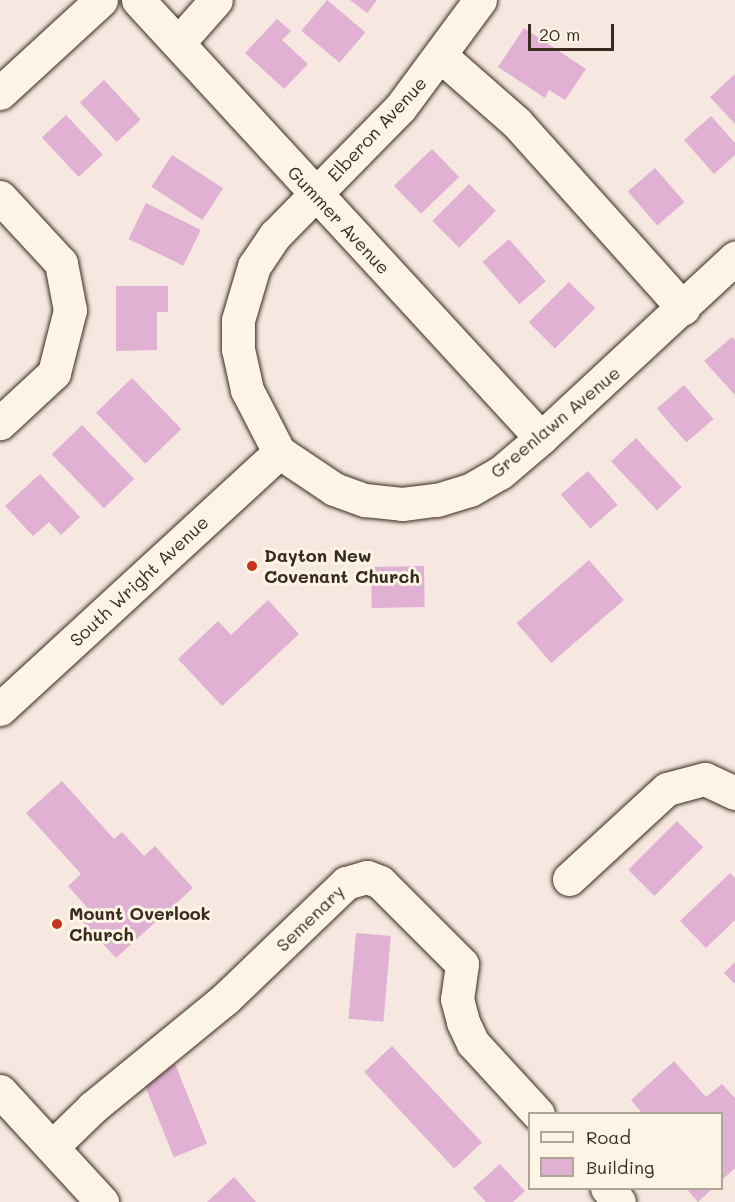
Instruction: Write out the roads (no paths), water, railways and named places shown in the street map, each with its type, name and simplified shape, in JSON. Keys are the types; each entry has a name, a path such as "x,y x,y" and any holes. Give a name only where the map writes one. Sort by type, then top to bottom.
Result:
{"street":[{"path":"0,93 101,0"},
{"name":"Gummer Avenue","path":"138,0 541,438"},
{"path":"178,43 216,0"},
{"name":"Elberon Avenue","path":"279,452 247,390 238,320 254,266 274,235 400,108 442,57 480,0"},
{"path":"442,57 525,131 683,308"},
{"path":"0,197 61,263 70,310 54,374 0,423"},
{"name":"Greenlawn Avenue","path":"279,452 334,489 365,500 402,504 470,490 500,473 683,308 731,271"},
{"name":"South Wright Avenue","path":"0,709 279,452"},
{"path":"569,879 667,789 705,779 735,793"},
{"name":"Semenary","path":"52,1147 93,1107 225,999 346,883 368,877 380,882 462,964 458,999 468,1032 537,1112"},
{"path":"0,1091 102,1202"},
{"path":"609,1190 619,1202"}],"place":[{"name":"Dayton New Covenant Church","path":"252,566"},
{"name":"Mount Overlook Church","path":"57,924"}]}
